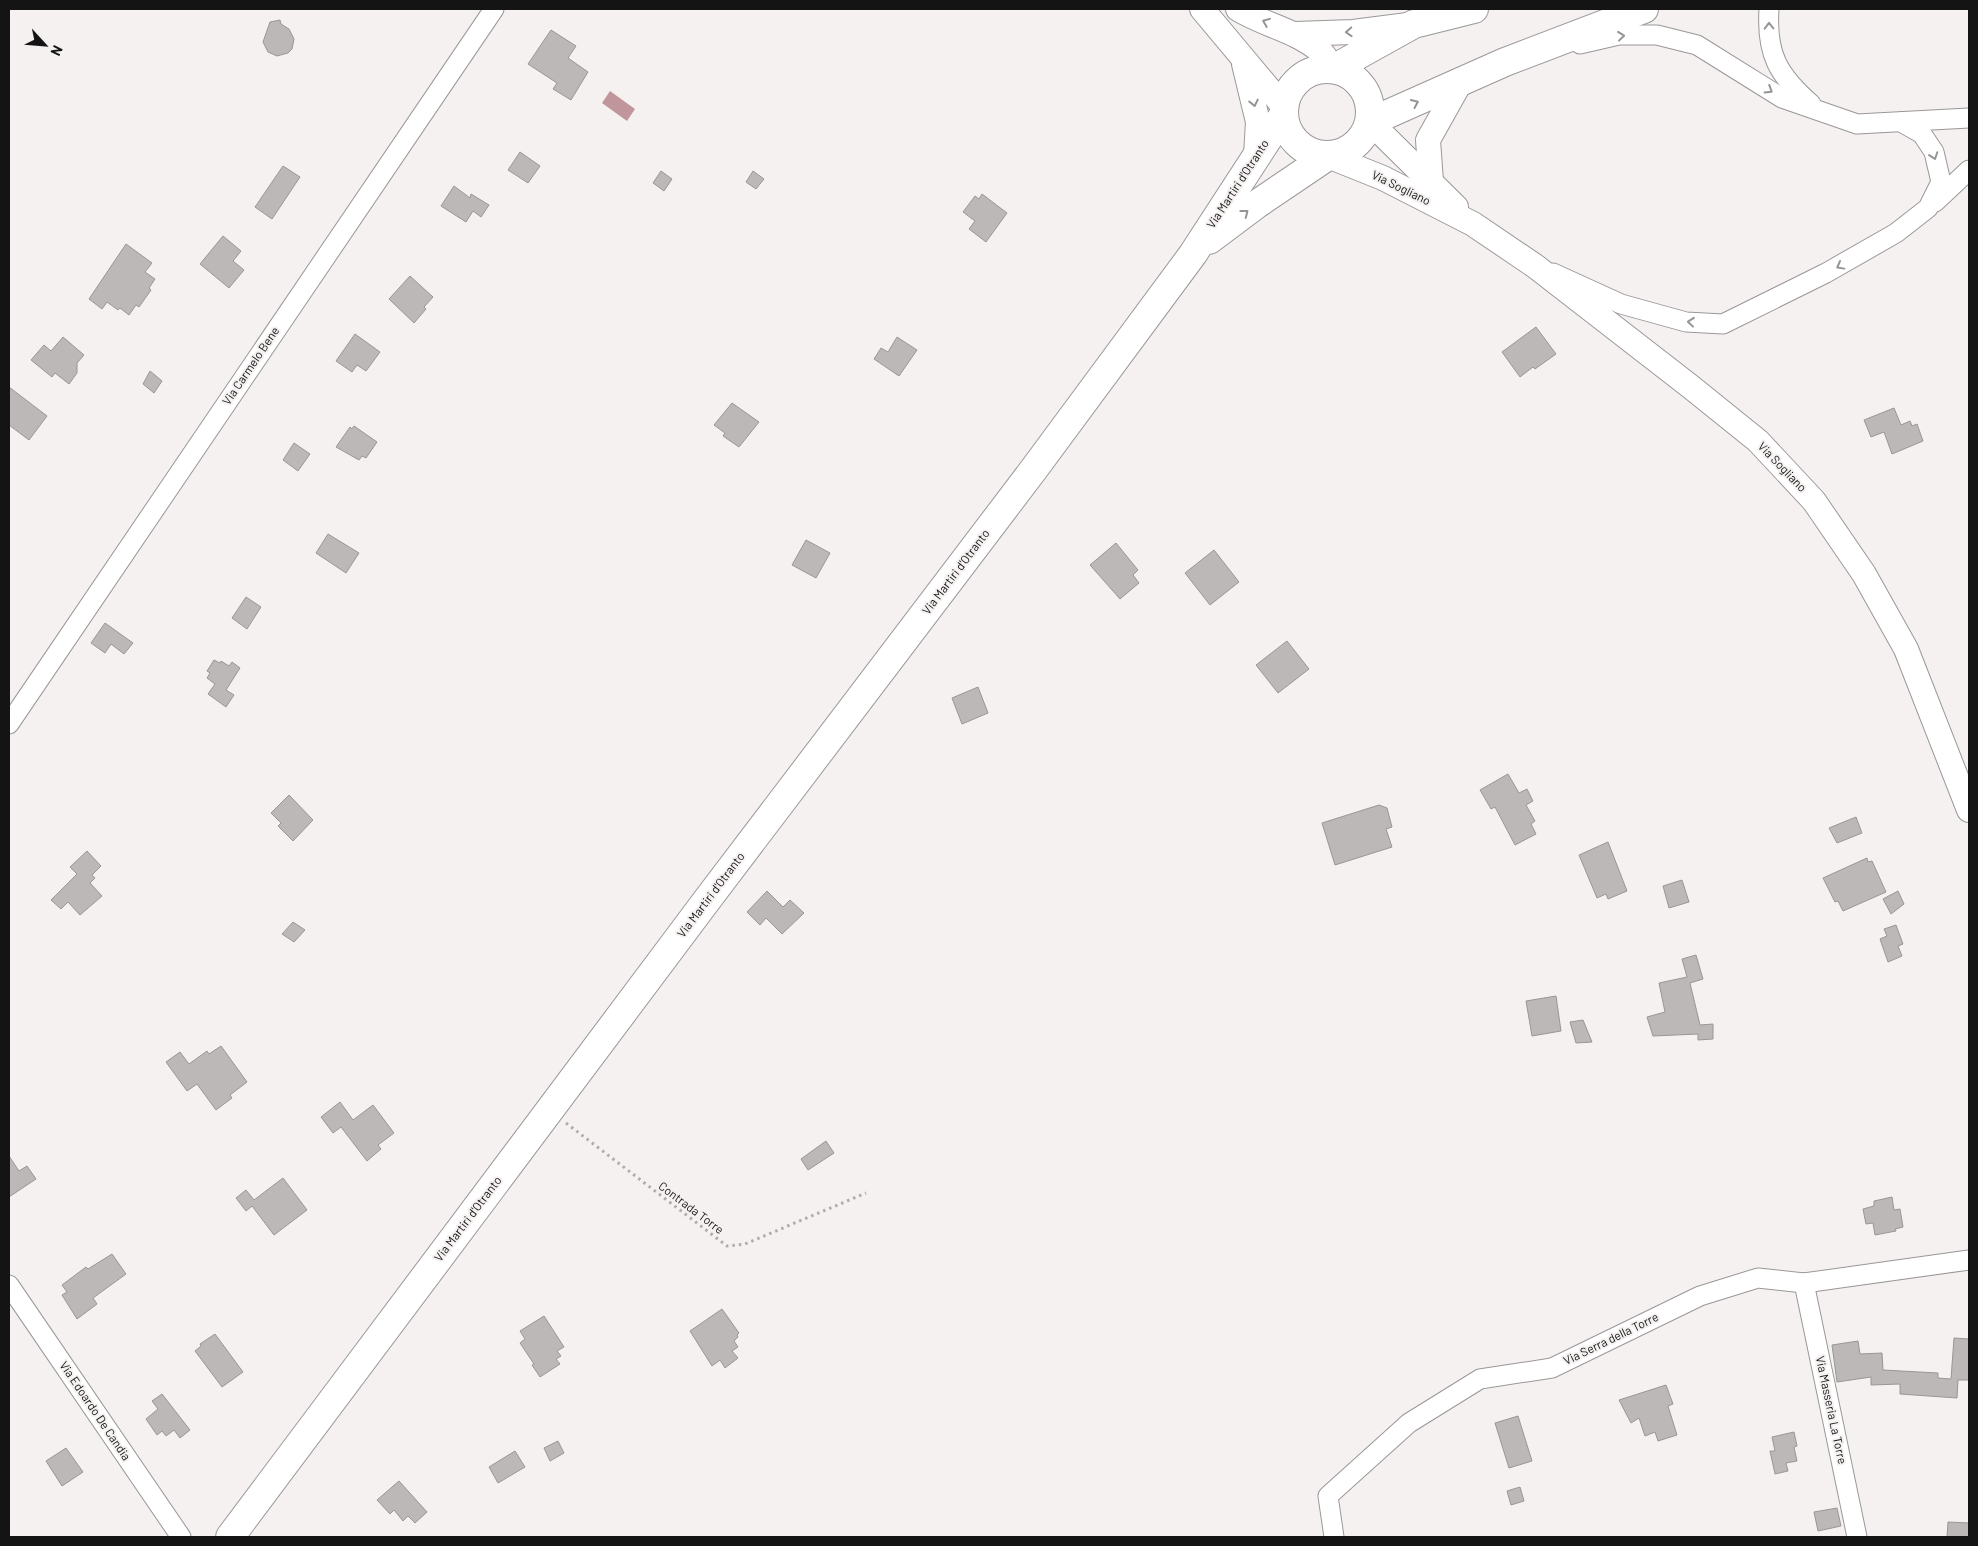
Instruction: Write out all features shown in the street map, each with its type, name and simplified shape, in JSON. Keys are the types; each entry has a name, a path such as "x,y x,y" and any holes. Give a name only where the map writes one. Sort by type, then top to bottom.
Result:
{"main road":[{"path":"1333,69 1414,24 1474,9"},
{"path":"1370,122 1505,62 1644,9"},
{"path":"1284,110 1286,97 1294,85 1305,75 1318,70 1333,69 1347,73 1359,82 1367,94 1371,108 1370,122 1364,136 1355,146 1342,154 1328,156"},
{"name":"Via Martiri d'Otranto","path":"230,1537 1034,469 1192,254 1284,110"},
{"name":"Via Sogliano","path":"1284,110 1286,126 1292,138 1302,148 1314,154 1328,156"},
{"name":"Via Martiri d'Otranto","path":"1192,254 1256,204 1328,156"}],"street":[{"name":"Via Carmelo Bene","path":"9,724 494,9"},
{"name":"Via Sogliano","path":"1202,9 1242,55 1284,110"},
{"path":"1238,9 1295,34 1320,51 1333,69"},
{"path":"1769,9 1768,29 1774,60 1793,88 1817,110"},
{"path":"1295,34 1353,32 1414,24"},
{"path":"1505,62 1619,35 1657,35 1696,45 1782,98 1857,124 1969,118"},
{"name":"Via Sogliano","path":"1242,55 1258,122 1256,155"},
{"path":"1431,182 1428,140 1460,83"},
{"name":"Via Sogliano","path":"1370,122 1473,224"},
{"path":"1901,122 1922,134 1934,152 1941,182 1928,208"},
{"name":"Via Sogliano","path":"1328,156 1384,178 1473,224 1535,266 1758,441 1814,501 1864,574 1906,649 1969,810"},
{"path":"1535,266 1567,278 1621,304 1686,322 1723,324 1826,273 1889,238 1928,208 1969,170"},
{"name":"Via Serra della Torre","path":"1334,1537 1328,1496 1409,1423 1480,1379 1552,1368 1700,1296 1758,1278 1804,1283 1969,1260"},
{"name":"Via Masseria La Torre","path":"1804,1283 1857,1537"},
{"name":"Via Edoardo De Candia","path":"9,1285 181,1537"}],"path":[{"name":"Contrada Torre","path":"550,1110 727,1246 745,1244 866,1193"}],"shaded area":[{"path":"610,91 635,109 627,121 602,103"}],"building":[{"path":"280,20 281,24 289,29 294,39 292,49 288,53 277,56 268,52 263,42 270,22"},
{"path":"551,30 576,46 568,58 588,72 571,100 553,89 557,83 528,64"},
{"path":"520,152 540,166 528,183 508,170"},
{"path":"283,166 300,177 272,219 255,207"},
{"path":"661,171 672,179 664,191 653,183"},
{"path":"753,171 764,179 756,189 746,182"},
{"path":"454,186 470,198 471,194 489,205 481,217 473,211 466,222 441,206"},
{"path":"982,194 1007,213 986,242 969,229 975,221 963,212 975,196 979,199"},
{"path":"223,236 241,251 233,261 244,270 229,288 200,264"},
{"path":"126,244 152,263 145,272 155,279 149,288 151,290 139,307 136,305 129,315 107,302 102,309 89,299"},
{"path":"410,276 433,297 414,323 389,299"},
{"path":"1536,327 1556,354 1520,377 1502,352"},
{"path":"355,334 380,352 366,371 357,365 352,372 336,361"},
{"path":"63,337 84,355 77,363 77,373 69,384 55,373 52,377 31,360 44,345 51,351"},
{"path":"897,337 917,350 899,376 874,359 881,348 888,352"},
{"path":"150,371 162,381 154,393 143,384"},
{"path":"9,387 47,416 29,440 9,425"},
{"path":"732,403 759,422 739,447 723,436 725,433 714,425"},
{"path":"1894,408 1901,425 1910,421 1912,426 1917,424 1923,441 1892,454 1884,432 1871,437 1864,420"},
{"path":"354,426 377,442 366,458 362,456 359,460 336,447 350,427 352,429"},
{"path":"294,443 310,454 298,471 283,460"},
{"path":"328,534 359,553 346,573 316,553"},
{"path":"806,540 830,553 816,578 792,565"},
{"path":"1116,543 1138,570 1133,575 1139,583 1120,599 1090,565"},
{"path":"1214,550 1239,582 1210,605 1185,573"},
{"path":"246,597 261,607 247,629 232,618"},
{"path":"105,623 133,643 124,654 111,644 105,653 91,643"},
{"path":"1287,641 1309,669 1278,693 1256,665"},
{"path":"214,660 220,663 221,661 229,666 232,662 240,668 226,690 234,695 226,707 208,694 215,684 207,678 210,673 207,671"},
{"path":"978,687 988,713 962,724 952,698"},
{"path":"1508,774 1519,793 1527,789 1533,801 1526,805 1535,821 1531,824 1536,834 1515,845 1495,807 1491,809 1480,790"},
{"path":"289,795 313,820 293,841 278,826 281,823 271,813"},
{"path":"1379,805 1387,808 1392,827 1386,829 1392,847 1335,865 1322,823"},
{"path":"1856,817 1862,833 1837,843 1829,828"},
{"path":"1608,842 1627,891 1608,899 1606,894 1597,898 1579,855"},
{"path":"87,851 101,866 92,875 95,878 90,883 102,896 80,915 68,902 61,909 51,900 77,874 70,867"},
{"path":"1867,858 1868,862 1872,861 1886,892 1843,911 1838,901 1835,902 1823,878"},
{"path":"1682,880 1689,902 1669,908 1663,886"},
{"path":"767,891 783,907 790,900 804,913 782,934 766,918 760,925 747,912"},
{"path":"1898,891 1904,904 1891,914 1883,899"},
{"path":"293,922 305,930 294,942 282,934"},
{"path":"1896,925 1903,944 1898,946 1902,956 1888,962 1880,939 1887,936 1884,929"},
{"path":"1696,955 1703,979 1690,983 1700,1025 1713,1024 1713,1039 1698,1040 1698,1034 1653,1036 1647,1017 1665,1012 1659,983 1687,977 1682,959"},
{"path":"1556,996 1561,1031 1532,1036 1526,1001"},
{"path":"1583,1020 1592,1042 1576,1043 1570,1022"},
{"path":"221,1046 247,1082 230,1095 232,1098 216,1110 197,1084 187,1091 166,1062 180,1052 189,1064 207,1051 209,1054"},
{"path":"340,1102 353,1120 373,1105 394,1133 378,1145 381,1149 367,1161 341,1127 333,1133 321,1117"},
{"path":"826,1141 834,1153 808,1170 801,1159"},
{"path":"9,1156 19,1171 27,1166 36,1179 9,1197"},
{"path":"283,1178 307,1210 274,1235 252,1206 246,1211 236,1198 246,1190 254,1200"},
{"path":"1892,1197 1894,1210 1900,1209 1903,1227 1895,1229 1896,1231 1875,1235 1873,1223 1866,1224 1863,1209 1874,1206 1874,1201"},
{"path":"112,1254 126,1274 93,1298 97,1304 77,1319 62,1295 67,1292 62,1285 86,1267 88,1269"},
{"path":"722,1309 739,1333 734,1341 738,1347 732,1351 738,1358 725,1368 720,1360 712,1366 690,1331"},
{"path":"544,1316 564,1347 557,1351 561,1356 556,1359 560,1364 540,1377 520,1343 525,1339 520,1331"},
{"path":"215,1334 243,1372 222,1387 195,1351 201,1346 200,1344"},
{"path":"1954,1338 1969,1339 1969,1380 1958,1380 1957,1398 1900,1394 1900,1384 1871,1385 1871,1377 1837,1382 1832,1345 1858,1341 1860,1354 1882,1353 1883,1370 1938,1373 1938,1378 1951,1379"},
{"path":"1666,1385 1673,1404 1668,1406 1677,1435 1658,1441 1655,1432 1645,1436 1639,1418 1631,1423 1619,1400"},
{"path":"162,1394 190,1430 180,1438 174,1430 166,1436 162,1431 157,1435 146,1419 158,1409 152,1401"},
{"path":"1518,1416 1532,1461 1509,1468 1495,1423"},
{"path":"1794,1432 1797,1446 1794,1447 1797,1461 1786,1463 1788,1471 1775,1474 1770,1451 1775,1451 1772,1437"},
{"path":"558,1441 564,1453 550,1461 544,1448"},
{"path":"66,1448 83,1472 62,1486 46,1461"},
{"path":"515,1451 525,1467 498,1483 489,1467"},
{"path":"399,1481 427,1512 415,1523 408,1516 403,1521 394,1510 390,1514 377,1500"},
{"path":"1520,1487 1524,1501 1511,1505 1507,1491"},
{"path":"1837,1508 1841,1526 1818,1531 1814,1512"},
{"path":"1948,1522 1969,1523 1969,1537 1947,1537"}]}
